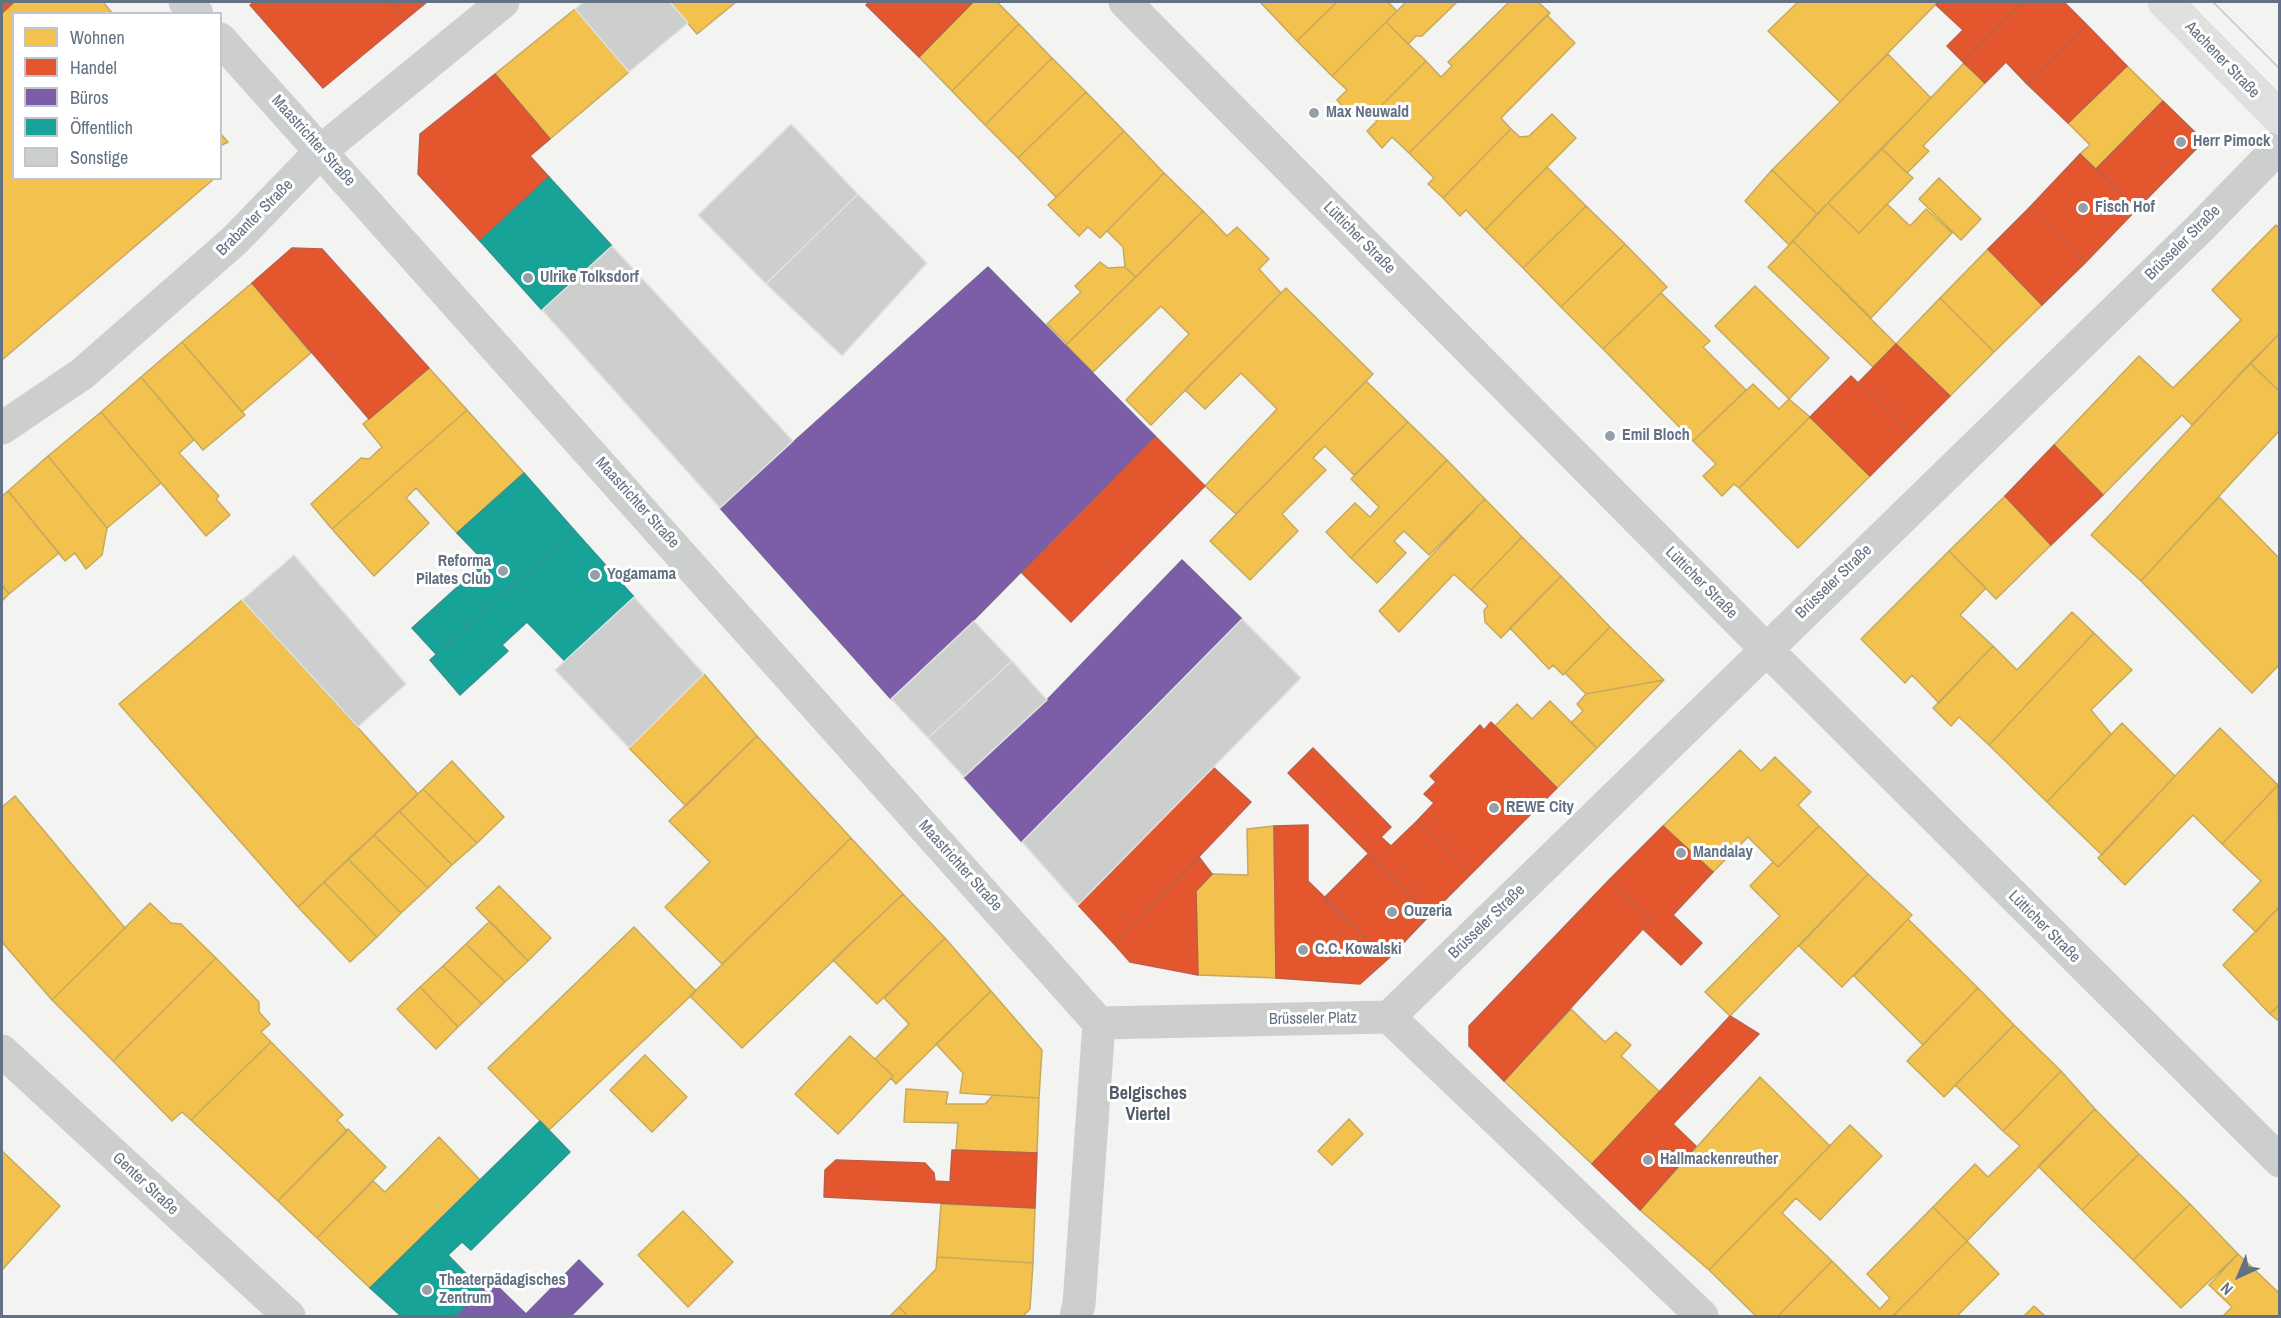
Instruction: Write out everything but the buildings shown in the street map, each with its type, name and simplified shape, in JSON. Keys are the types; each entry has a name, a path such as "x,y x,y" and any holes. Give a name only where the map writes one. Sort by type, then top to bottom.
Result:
{"main road":[{"name":"Aachener Straße","path":"2165,2 2280,118"}],"street":[{"name":"Brabanter Straße","path":"2,428 82,375 235,240 322,150 504,2"},
{"name":"Lütticher Straße","path":"1125,2 1766,649 2280,1161"},
{"name":"Maastrichter Straße","path":"222,41 322,150 1099,1023"},
{"name":"Brüsseler Straße","path":"1389,1017 2200,228 2280,146"},
{"name":"Brüsseler Platz","path":"1099,1023 1389,1017"},
{"path":"1389,1017 1702,1317"},
{"path":"1076,1317 1079,1304 1099,1023"},
{"name":"Genter Straße","path":"2,1051 289,1317"}],"tram line":[{"path":"2213,2 2280,69"}],"place":[{"name":"Max Neuwald","path":"1314,113"},
{"name":"Herr Pimock","path":"2181,142"},
{"name":"Fisch Hof","path":"2083,208"},
{"name":"Ulrike Tolksdorf","path":"528,278"},
{"name":"Emil Bloch","path":"1610,436"},
{"name":"Reforma Pilates Club","path":"503,571"},
{"name":"Yogamama","path":"595,575"},
{"name":"REWE City","path":"1494,808"},
{"name":"Mandalay","path":"1681,853"},
{"name":"Ouzeria","path":"1392,912"},
{"name":"C.C. Kowalski","path":"1303,950"},
{"name":"Hallmackenreuther","path":"1648,1160"},
{"name":"Theaterpädagisches Zentrum","path":"427,1290"}],"district":[{"name":"Belgisches Viertel","path":"1148,1104"}]}
